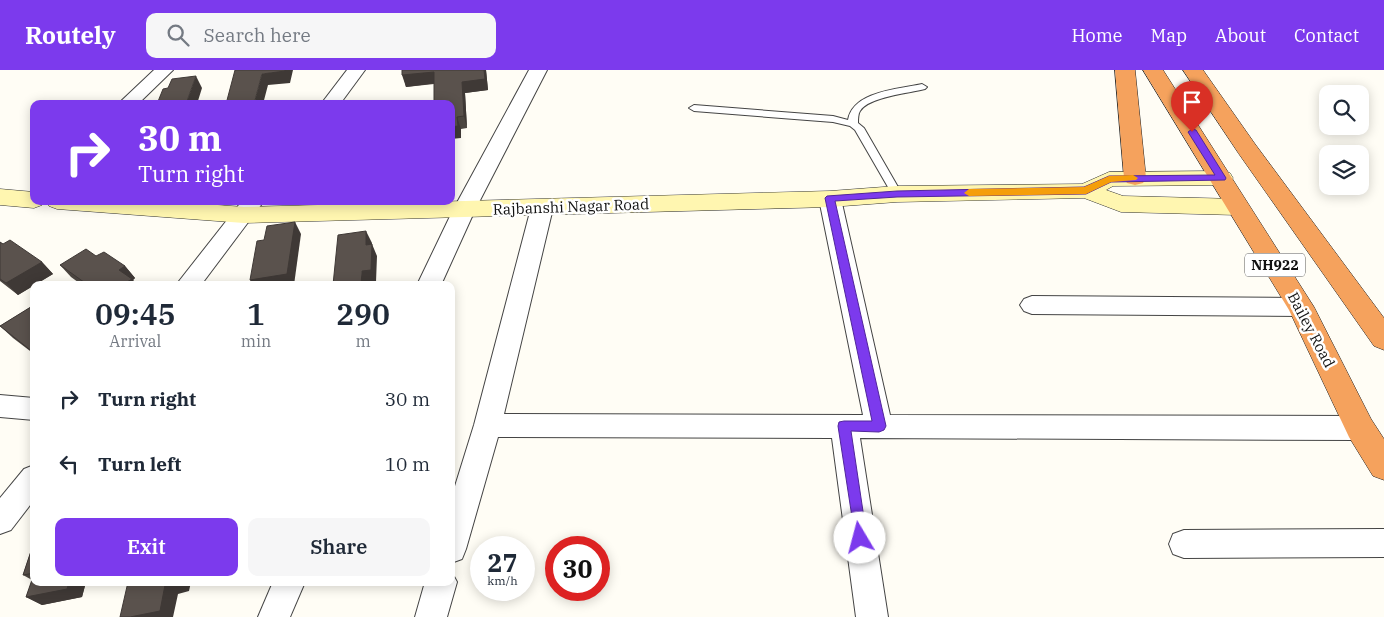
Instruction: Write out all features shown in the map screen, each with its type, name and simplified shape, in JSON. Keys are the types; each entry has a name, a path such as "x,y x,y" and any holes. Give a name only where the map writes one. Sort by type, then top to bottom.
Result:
{"highway":[{"path":"1125,70 1135,178"},
{"name":"Bailey Road","path":"1153,70 1305,314 1372,429"},
{"name":"NH922","path":"1193,70 1247,149 1384,339"},
{"path":"1372,429 1384,466"}],"street":[{"path":"131,100 164,70"},
{"path":"333,100 356,70"},
{"path":"430,281 464,210 538,70"},
{"name":"Rajbanshi Nagar Road","path":"1086,190 1109,179 1222,178"},
{"name":"Rajbanshi Nagar Road","path":"167,205 249,208 464,210 830,198 897,194 1086,190 1122,204 1237,206"},
{"path":"0,197 30,196"},
{"path":"830,198 879,426"},
{"path":"191,281 249,208"},
{"path":"455,536 488,425 542,208"},
{"path":"1032,306 1305,314"},
{"path":"0,406 30,409"},
{"path":"488,425 1372,429"},
{"path":"844,426 872,617"},
{"path":"0,520 30,483"},
{"path":"1184,544 1384,543"},
{"path":"274,617 287,586"},
{"path":"431,617 440,586"}],"lane":[{"path":"853,124 854,114 863,104 922,87"},
{"path":"694,108 833,119 853,124 865,136 897,194"}],"building":[{"path":"235,70 285,70 262,74 255,100 227,100"},
{"path":"402,70 484,70 485,79 462,82 464,116 457,117 458,126 455,126 455,100 434,100 434,72 402,75"},
{"path":"196,76 187,100 159,100 163,89 168,88 172,79"},
{"path":"295,222 287,274 250,280 257,241 264,240 267,226"},
{"path":"366,231 366,245 372,244 371,270 362,271 361,281 333,281 338,235"},
{"path":"10,240 42,262 6,283 0,279 0,242 3,244"},
{"path":"86,249 96,256 104,252 125,266 119,270 132,279 129,281 82,281 60,265"},
{"path":"30,307 30,350 0,326"},
{"path":"30,554 30,574 23,575"},
{"path":"30,586 68,586 67,589 26,597"},
{"path":"127,586 165,586 160,611 120,617"}],"slow traffic":[{"path":"969,193 1086,190 1109,179 1133,178"}],"route":[{"path":"860,538 844,426 879,426 830,198 897,194 1086,190 1109,179 1222,178 1192,132"}]}
